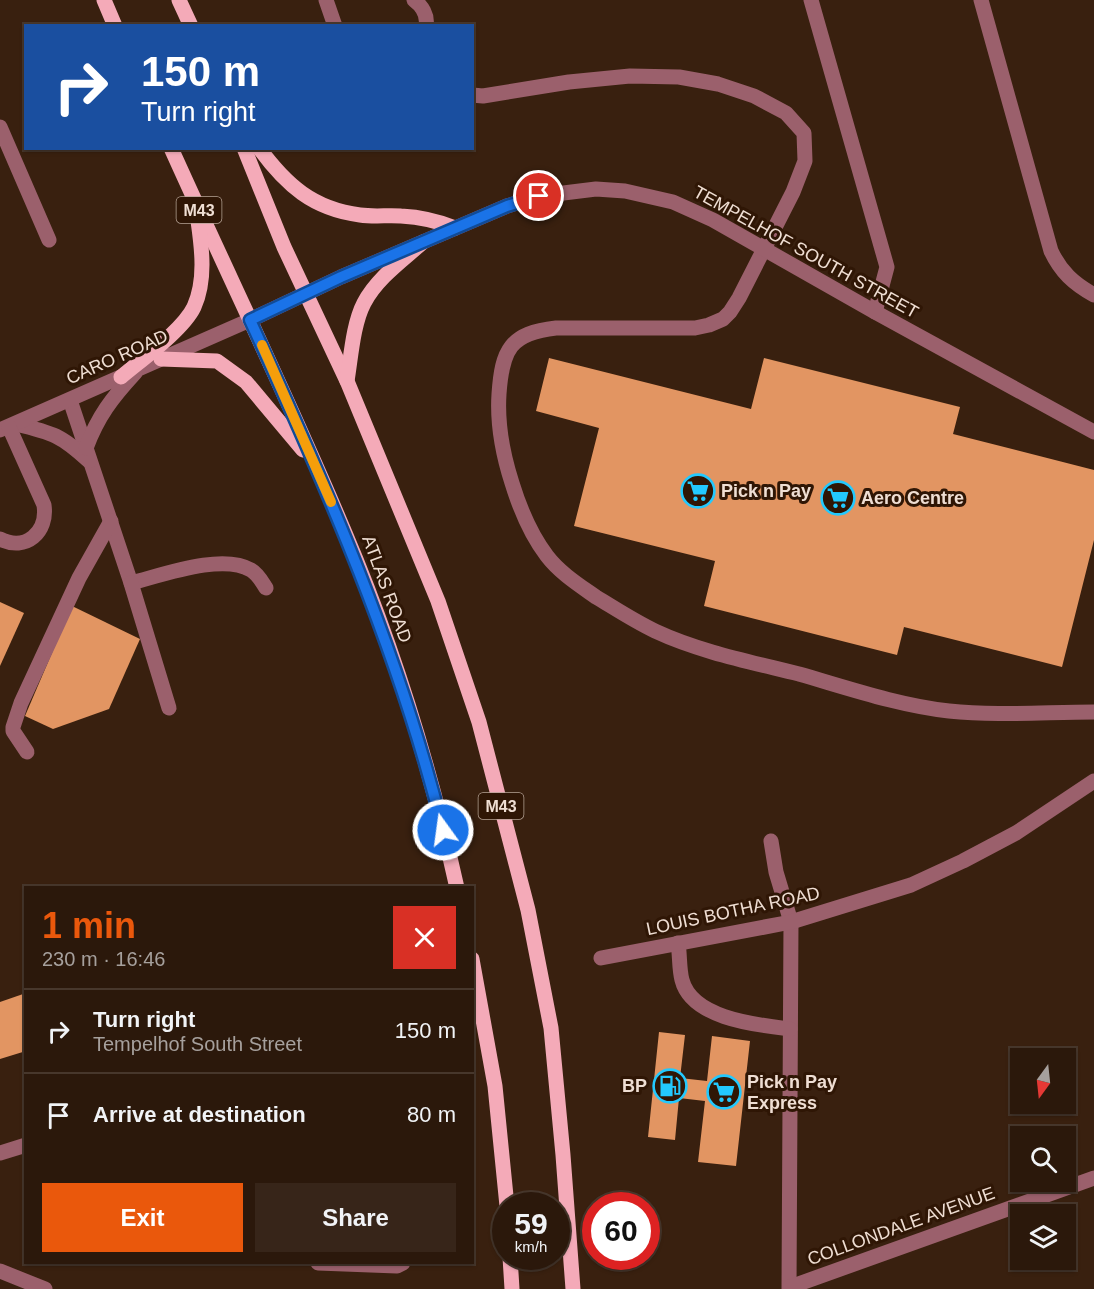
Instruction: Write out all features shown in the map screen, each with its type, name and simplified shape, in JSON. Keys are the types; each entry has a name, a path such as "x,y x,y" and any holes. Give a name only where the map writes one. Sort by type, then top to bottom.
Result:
{"main road":[{"path":"104,0 115,24"},
{"path":"179,0 190,24"},
{"name":"M43","path":"172,150 250,320"},
{"name":"M43","path":"245,150 306,293 347,381 438,601 479,722 528,910 551,1028 564,1155 573,1289"},
{"path":"261,150 282,178 315,201 334,210 361,215 420,218 455,228"},
{"path":"121,377 169,336 194,307 203,270 203,251 196,203"},
{"path":"347,381 358,319 364,303 391,271 423,242"},
{"name":"ATLAS ROAD","path":"250,320 346,534 397,673 430,777 457,886"},
{"path":"160,359 217,361 246,382 314,464"},
{"path":"474,970 495,1086 506,1192"},
{"path":"511,1270 512,1289"}],"street":[{"path":"326,0 334,24"},
{"path":"414,0 422,6 426,24"},
{"path":"811,0 887,267 876,312"},
{"path":"981,0 1051,251 1061,270 1069,279 1094,295"},
{"path":"474,95 483,96 569,82 630,76 679,77 718,84 754,96 786,113 804,133 805,161 793,192 730,312 723,319 695,328 537,330 522,336 511,346 504,361 500,382 498,408 502,445 518,504 548,558 577,584 629,618 688,644 748,661 871,695 949,711 1094,712"},
{"path":"0,127 49,240"},
{"name":"TEMPELHOF SOUTH STREET","path":"250,320 306,293 507,206 539,196 596,189 625,191 674,202 713,220 1094,432"},
{"name":"CARO ROAD","path":"9,427 250,320"},
{"path":"86,448 101,415 115,395 139,369"},
{"path":"70,400 94,466 169,708"},
{"path":"9,427 57,435 70,443 94,466"},
{"path":"0,539 17,544 25,542 42,528 46,516 44,505 9,427"},
{"path":"27,752 13,731 21,704 79,578 111,521"},
{"path":"131,583 211,563 229,563 252,571 266,588"},
{"name":"LOUIS BOTHA ROAD","path":"601,958 791,922 910,885 1016,833 1094,781"},
{"path":"771,842 776,872 791,922 789,1288"},
{"path":"678,943 682,982 694,1000 711,1011 737,1020 790,1029"},
{"path":"0,1153 24,1146"},
{"name":"COLLONDALE AVENUE","path":"789,1288 1094,1178"},
{"path":"341,1264 386,1266 401,1264"},
{"path":"0,1270 45,1289"}],"building":[{"name":"Aero Centre","path":"549,358 751,409 764,358 960,407 953,434 1094,470 1094,540 1062,667 904,627 897,655 704,606 715,561 574,526 599,428 536,411"},
{"path":"0,602 24,613 0,666"},
{"path":"72,606 140,639 109,709 53,729 25,716"},
{"path":"24,994 24,1052 0,1059 0,1002"},
{"path":"659,1032 685,1035 680,1078 707,1081 712,1036 750,1041 736,1166 698,1162 705,1101 679,1098 675,1140 648,1137"}],"slow traffic":[{"path":"262,345 331,502"}],"place":[{"name":"Pick n Pay","path":"698,491"},
{"name":"Aero Centre","path":"838,498"},
{"name":"BP","path":"670,1086"},
{"name":"Pick n Pay Express","path":"724,1092"}],"route":[{"path":"443,830 430,777 401,683 375,610 346,534 250,320 341,277 507,206 539,196"}]}
